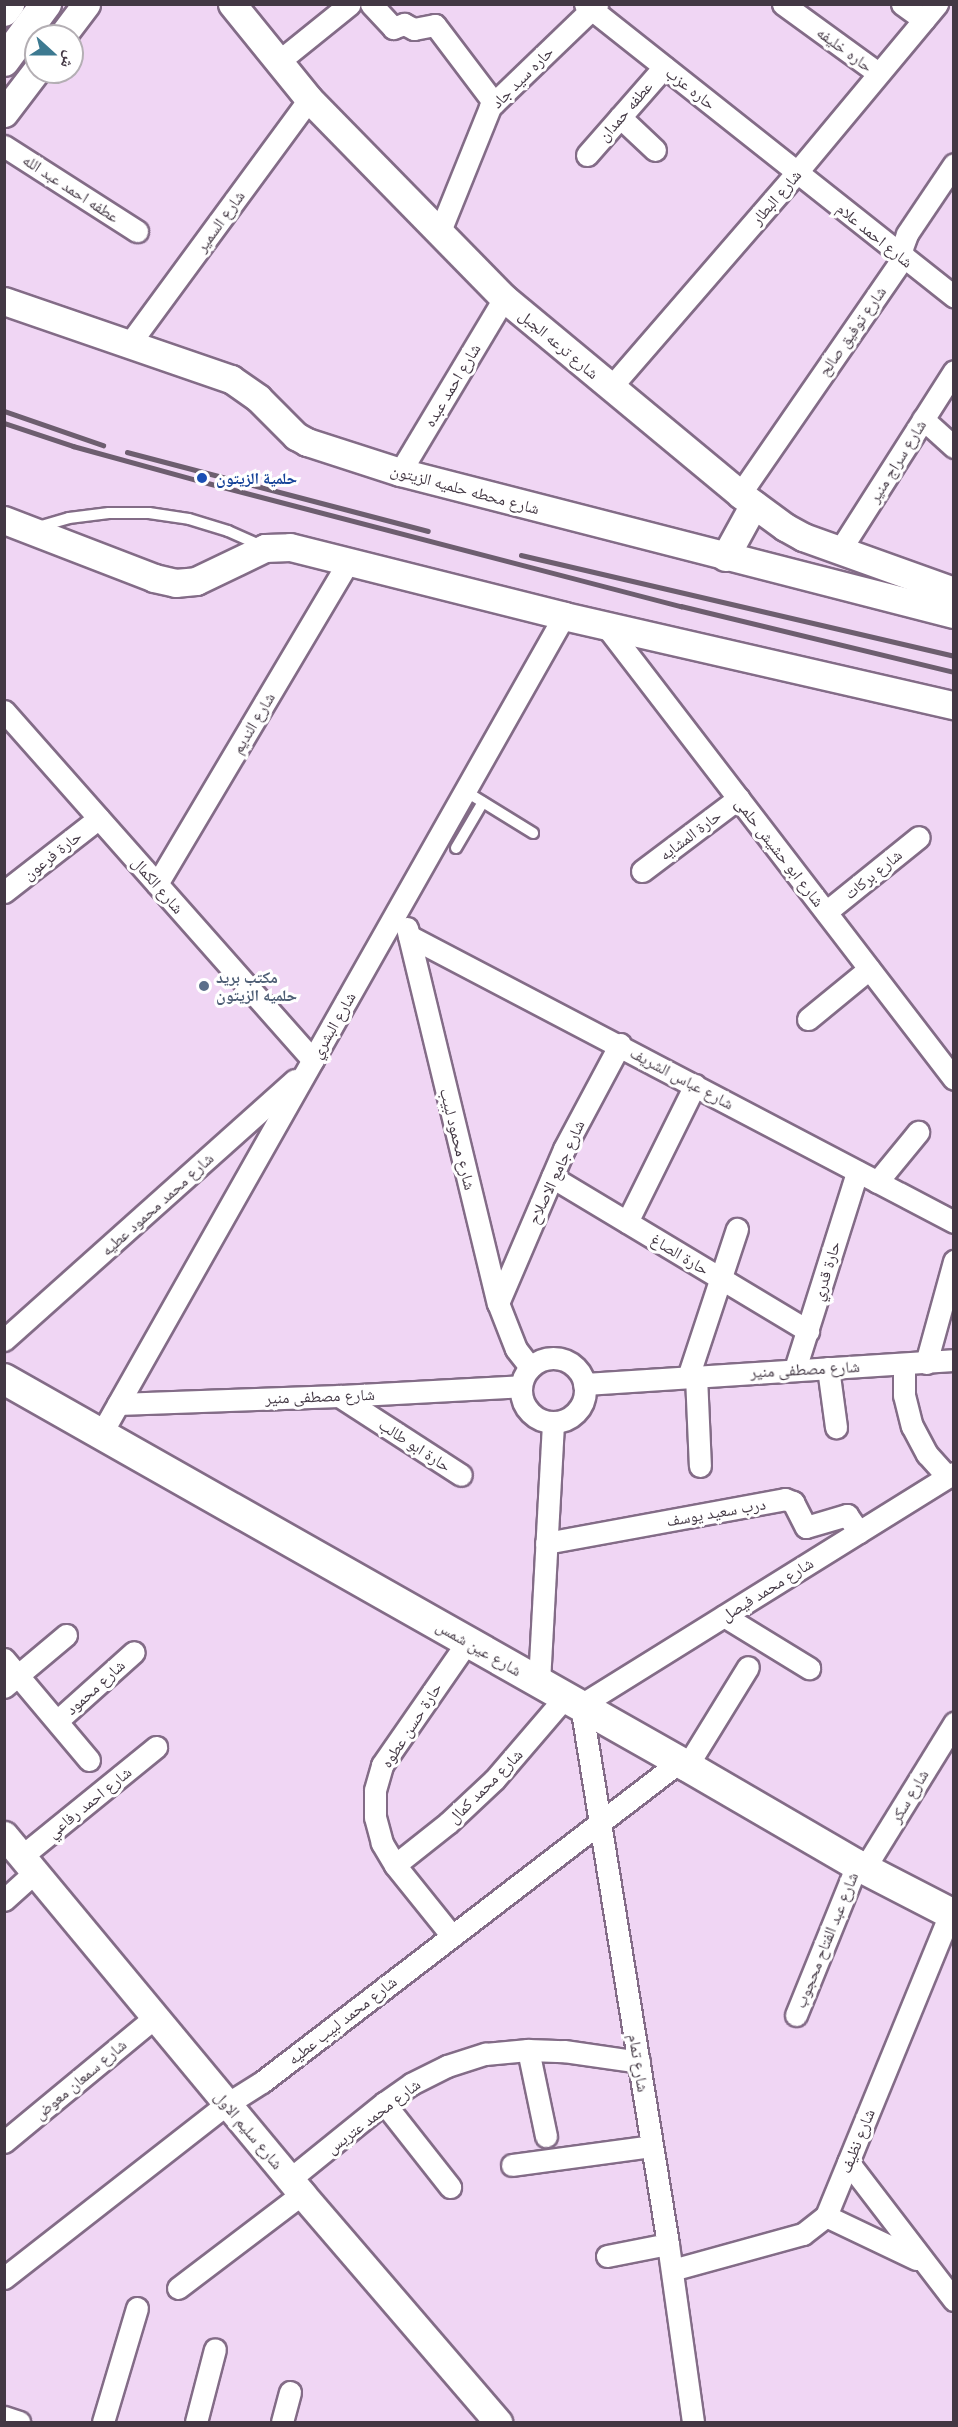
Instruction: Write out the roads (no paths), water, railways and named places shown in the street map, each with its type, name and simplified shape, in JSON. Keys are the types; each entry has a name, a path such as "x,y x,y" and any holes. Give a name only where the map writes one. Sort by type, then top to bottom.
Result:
{"main road":[{"path":"4,11 9,4"},
{"path":"4,62 46,4"},
{"name":"شارع عين شمس","path":"4,1379 683,1763 861,1867 952,1914"}],"street":[{"path":"71,24 86,4"},
{"name":"شارع ترعه الجبل","path":"232,4 309,99 504,298 747,499 784,527 803,537 954,591"},
{"path":"278,62 350,4"},
{"path":"371,4 392,28 404,24 414,29 435,25 494,103"},
{"name":"حاره خليفه","path":"783,4 878,73"},
{"path":"902,4 931,12"},
{"name":"حاره سيد جاد","path":"440,231 486,115 494,103 591,6"},
{"name":"حاره عزب","path":"591,6 797,172"},
{"name":"شارع البطار","path":"611,387 797,172 931,12"},
{"name":"عطفه حمدان","path":"587,155 664,67"},
{"path":"4,113 26,84"},
{"name":"شارع السمير","path":"130,343 309,99"},
{"path":"621,117 655,150"},
{"name":"عطفه احمد عبد الله","path":"4,146 137,231"},
{"name":"شارع توفيق صالح","path":"747,499 903,258 902,248 907,234 954,164"},
{"name":"شارع احمد علام","path":"797,172 954,296"},
{"name":"شارع احمد عبده","path":"400,472 504,298"},
{"name":"شارع محطه حلميه الزيتون","path":"4,302 231,379 258,398 296,436 307,442 400,472 954,614"},
{"name":"شارع سراج منير","path":"840,550 954,371"},
{"path":"923,419 954,447"},
{"path":"725,557 747,499"},
{"path":"4,520 154,578 175,583 196,581 265,548 290,547 606,626 954,705"},
{"name":"شارع النديم","path":"158,885 348,562"},
{"name":"شارع البشري","path":"101,1434 564,616"},
{"name":"شارع ابو حشيش حلمى","path":"606,626 954,1078"},
{"name":"شارع الكمال","path":"4,711 158,885 311,1064"},
{"name":"حارة المشايه","path":"642,871 738,798"},
{"name":"حارة فرعون","path":"4,892 99,818"},
{"name":"شارع بركات","path":"826,912 919,837"},
{"name":"شارع محمود لبيب","path":"401,905 498,1302 526,1377"},
{"name":"شارع عباس الشريف","path":"409,936 620,1044 954,1222"},
{"path":"808,1019 869,969"},
{"name":"شارع جامع الاصلاح","path":"498,1302 552,1177 620,1044"},
{"name":"شارع محمد محمود عطيه","path":"4,1340 311,1064"},
{"path":"627,1222 695,1085"},
{"path":"877,1182 918,1132"},
{"name":"حارة قدري","path":"795,1370 857,1172"},
{"name":"حارة الصاغ","path":"552,1177 808,1331"},
{"path":"700,1466 692,1377 737,1229"},
{"path":"926,1363 954,1261"},
{"path":"557,1358 575,1367 584,1384 582,1402 577,1410 562,1421 553,1422 536,1417 524,1404 526,1377 538,1362 557,1358"},
{"name":"شارع مصطفى منير","path":"584,1384 954,1360"},
{"path":"904,1364 904,1395 912,1426 927,1454 951,1475"},
{"path":"828,1368 836,1427"},
{"name":"شارع مصطفى منير","path":"118,1404 339,1396 526,1377"},
{"name":"حارة ابو طالب","path":"339,1396 462,1475"},
{"path":"539,1682 553,1422"},
{"name":"شارع محمد فيصل","path":"574,1701 724,1616 951,1475"},
{"name":"درب سعيد يوسف","path":"546,1543 785,1499 793,1502 806,1527 846,1515 859,1532"},
{"path":"724,1616 809,1668"},
{"path":"11,1681 66,1635"},
{"name":"حارة حسن عطوه","path":"452,1936 395,1865 382,1842 375,1817 375,1790 382,1765 468,1641"},
{"name":"شارع محمود","path":"57,1721 134,1652"},
{"path":"4,1659 11,1681 57,1721 89,1760"},
{"path":"683,1763 748,1667"},
{"name":"شارع تمام","path":"574,1701 599,1823 639,2062 693,2422"},
{"name":"شارع محمد كمال","path":"395,1865 448,1823 574,1701"},
{"name":"شارع سكر","path":"861,1867 954,1723"},
{"name":"شارع احمد رفاعي","path":"4,1900 28,1864 156,1747"},
{"name":"شارع محمد لبيب عطيه","path":"4,2278 227,2104 262,2082 599,1823 683,1763"},
{"name":"شارع سليم الاول","path":"4,1835 296,2186 498,2422"},
{"name":"شارع عبد الفتاح محجوب","path":"796,2015 861,1867"},
{"name":"شارع نظيف","path":"826,2216 952,1914"},
{"name":"شارع سمعان معوض","path":"4,2142 154,2017"},
{"path":"528,2050 546,2136"},
{"name":"شارع محمد عتريس","path":"178,2288 296,2186 384,2103 411,2084 447,2066 485,2054 528,2050 564,2051 639,2062"},
{"path":"384,2103 450,2187"},
{"path":"512,2165 652,2146"},
{"path":"848,2162 922,2262 954,2300"},
{"path":"672,2270 803,2234 826,2216 922,2262"},
{"path":"607,2256 668,2244"},
{"path":"103,2422 137,2308"},
{"path":"196,2422 215,2349"},
{"path":"282,2422 291,2392"},
{"path":"4,2417 19,2422"}],"lane":[{"path":"30,530 79,517 109,513 149,513 189,519 228,531 265,548"},
{"path":"465,791 533,833"},
{"path":"456,848 483,802"}],"railway":[{"path":"4,411 103,445"},
{"path":"4,423 73,446 200,481 681,606 954,672"},
{"path":"127,452 428,531"},
{"path":"521,555 954,656"}],"place":[{"name":"حلمية الزيتون","path":"202,478"},
{"name":"مكتب بريد حلميه الزيتون","path":"204,986"}]}
